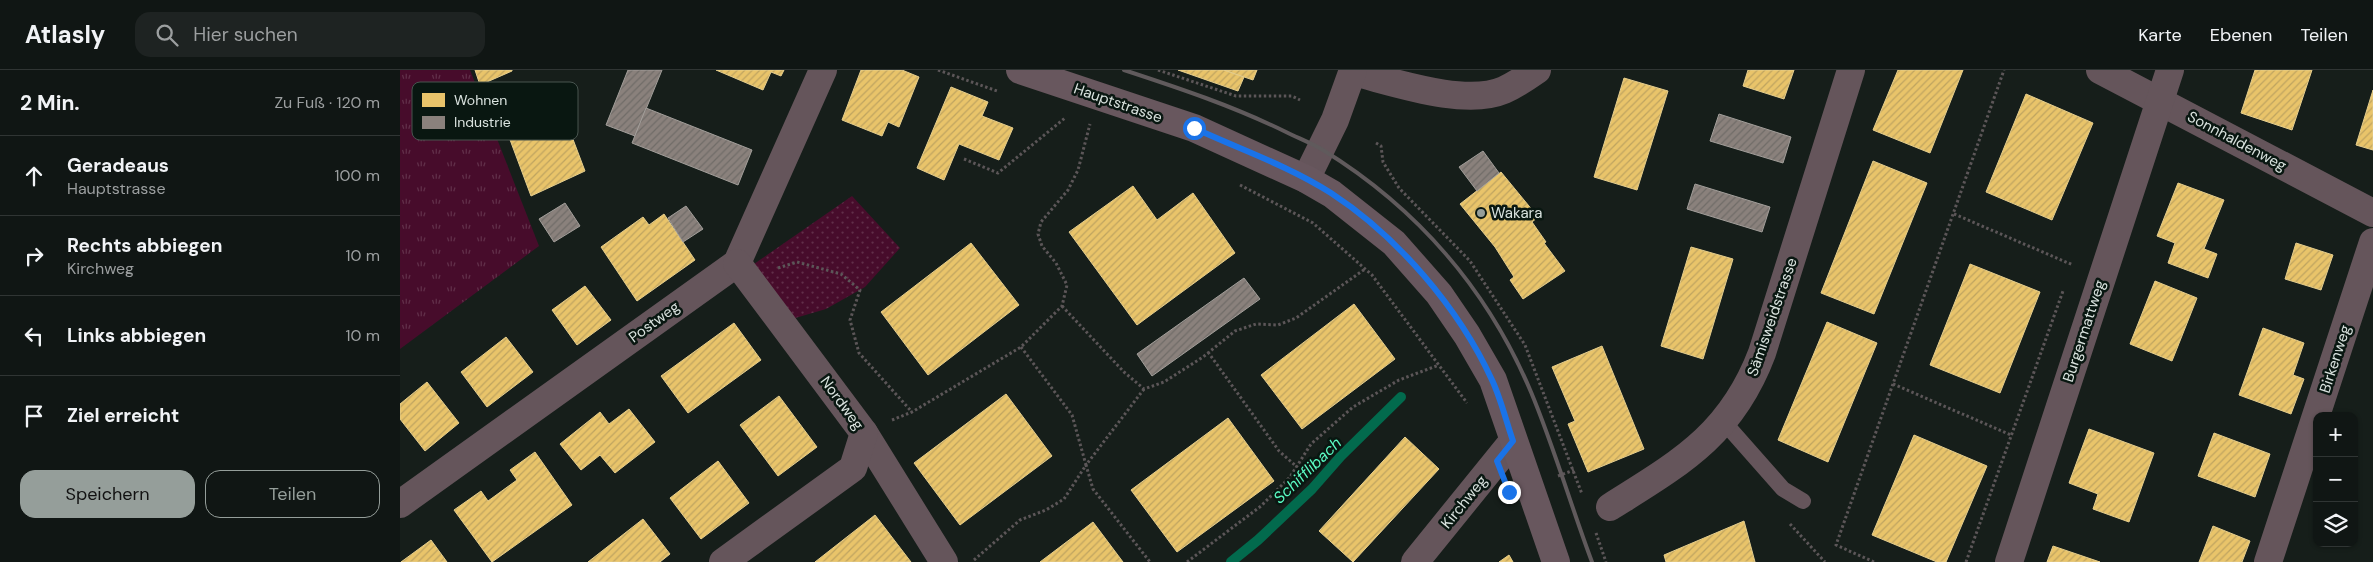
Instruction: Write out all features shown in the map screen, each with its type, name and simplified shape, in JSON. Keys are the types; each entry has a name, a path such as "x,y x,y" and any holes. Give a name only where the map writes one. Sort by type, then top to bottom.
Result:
{"main road":[{"name":"Hauptstrasse","path":"1020,70 1194,128 1306,179 1332,194 1394,243 1439,294 1467,335 1492,380 1556,562"}],"street":[{"path":"743,270 823,70"},
{"path":"1306,179 1336,120 1353,71 1441,94 1468,96 1503,91 1537,70"},
{"name":"Sämisweidstrasse","path":"1610,507 1680,463 1723,422 1748,385 1762,353 1851,70"},
{"name":"Sonnhaldenweg","path":"2100,70 2373,213"},
{"name":"Burgermattweg","path":"2009,562 2170,70"},
{"name":"Birkenweg","path":"2268,562 2373,242"},
{"name":"Nordweg","path":"723,562 853,468 864,433 743,270"},
{"name":"Postweg","path":"400,504 743,270"},
{"path":"864,433 944,562"},
{"name":"Kirchweg","path":"1414,562 1513,441"}],"lane":[{"path":"1723,422 1783,489 1803,501"}],"path":[{"path":"938,70 1005,94"},
{"path":"1158,70 1236,96 1292,96 1300,100"},
{"path":"1874,562 1836,545 2004,70"},
{"path":"964,159 998,173 1068,116 1059,113"},
{"path":"1083,121 1099,127"},
{"path":"864,433 912,412 1020,347 1062,306 1067,285 1056,263 1042,246 1038,234 1041,222 1068,190 1078,170 1090,124"},
{"path":"1234,182 1314,223 1365,269 1468,405"},
{"path":"1954,214 2073,265"},
{"path":"2070,274 2076,256"},
{"path":"743,270 797,262 841,274 860,290 850,320 859,354 912,412"},
{"path":"972,562 1020,520 1046,510 1064,499 1086,465 1144,389 1164,382 1235,331 1256,324 1278,325 1296,318 1365,269"},
{"path":"1966,562 2066,283"},
{"path":"1062,306 1124,372 1144,389"},
{"path":"1020,347 1072,415 1093,489 1150,562"},
{"path":"1208,352 1279,451 1297,467"},
{"path":"1187,562 1261,506 1290,477 1311,444 1353,407 1399,380 1439,365"},
{"path":"1893,384 2011,435"}],"green space":[{"path":"400,70 470,70 475,82 412,82 412,140 497,140 539,246 400,349"},
{"path":"852,196 900,248 865,287 826,309 792,319 754,264"}],"building: Wohnen":[{"path":"475,70 512,70 487,82 479,82"},
{"path":"716,70 784,70 781,76 771,72 763,90"},
{"path":"861,70 902,70 919,77 899,127 888,122 882,136 842,120"},
{"path":"1178,70 1224,70 1244,77 1238,91"},
{"path":"1224,70 1257,70 1253,80"},
{"path":"1748,70 1794,70 1784,99 1743,86"},
{"path":"1898,70 1963,70 1930,153 1873,130"},
{"path":"2255,70 2312,70 2292,130 2241,113"},
{"path":"1624,78 1668,91 1637,190 1594,177"},
{"path":"951,87 988,102 982,116 1013,128 999,160 959,144 944,180 917,168"},
{"path":"2373,90 2373,150 2356,145"},
{"path":"2026,94 2093,123 2052,220 1986,192"},
{"path":"510,140 573,140 585,171 531,196"},
{"path":"1873,161 1927,183 1874,314 1821,293"},
{"path":"1501,172 1538,217 1532,222 1546,242 1544,243 1565,271 1523,299 1510,280 1514,277 1495,247 1460,204"},
{"path":"2178,183 2224,200 2204,249 2217,254 2208,278 2168,263 2175,243 2157,236"},
{"path":"1133,186 1157,220 1193,193 1235,253 1137,325 1069,232"},
{"path":"664,214 695,260 637,301 601,247 643,217 649,225"},
{"path":"971,243 1019,305 928,375 881,312"},
{"path":"2296,243 2333,255 2321,290 2285,279"},
{"path":"1691,247 1733,259 1703,359 1661,346"},
{"path":"1970,264 2040,292 2000,393 1930,365"},
{"path":"2155,281 2197,298 2172,361 2130,344"},
{"path":"585,286 611,320 577,345 552,310"},
{"path":"1354,304 1395,359 1302,429 1261,375"},
{"path":"1827,322 1877,343 1828,462 1778,440"},
{"path":"734,323 761,360 688,413 661,376"},
{"path":"2263,328 2304,343 2293,375 2304,379 2291,414 2239,395"},
{"path":"506,337 533,372 487,407 461,372"},
{"path":"1602,346 1644,449 1588,472 1568,424 1575,421 1552,367"},
{"path":"427,382 459,423 425,451 400,419 400,404"},
{"path":"1006,394 1052,456 960,525 914,463"},
{"path":"779,396 817,447 778,476 740,425"},
{"path":"629,409 655,442 615,473 600,455 581,470 560,444 600,412 609,424"},
{"path":"1228,418 1274,481 1177,552 1131,490"},
{"path":"2089,429 2154,453 2129,522 2093,509 2098,494 2069,483"},
{"path":"2214,433 2270,454 2255,497 2198,476"},
{"path":"1914,435 1987,466 1946,562 1937,562 1872,535"},
{"path":"1405,437 1439,469 1353,562 1319,531"},
{"path":"535,452 572,505 492,562 454,510 481,491 488,501 517,480 510,470"},
{"path":"718,461 749,503 701,539 670,498"},
{"path":"875,515 911,562 815,562"},
{"path":"643,519 670,554 660,562 588,562"},
{"path":"1744,521 1755,562 1666,562 1664,555"},
{"path":"1093,522 1123,562 1040,562"},
{"path":"2213,526 2250,541 2242,562 2199,562"},
{"path":"431,540 447,562 401,562"},
{"path":"2053,546 2100,562 2047,562"},
{"path":"1509,555 1513,562 1499,562"}],"building: Industrie":[{"path":"628,70 662,70 635,136 606,125"},
{"path":"646,108 752,150 738,185 632,143"},
{"path":"1719,114 1791,137 1783,163 1710,141"},
{"path":"1483,151 1499,173 1477,191 1459,167"},
{"path":"1695,184 1770,207 1762,232 1687,209"},
{"path":"565,203 580,226 554,242 539,219"},
{"path":"686,206 703,229 683,242 668,218"},
{"path":"1244,278 1260,299 1152,376 1137,354"}],"waterway":[{"name":"Schifflibach","path":"1231,562 1258,540 1312,489 1341,456 1401,397"}],"railway":[{"path":"1124,70 1226,106 1318,147 1357,173 1419,225 1471,286 1494,319 1514,355 1531,392 1555,455 1592,562"}],"place":[{"name":"Wakara","path":"1481,213"}],"route":[{"path":"1194,128 1306,179 1332,194 1394,243 1439,294 1467,335 1492,380 1513,441 1497,461 1509,492"}]}
